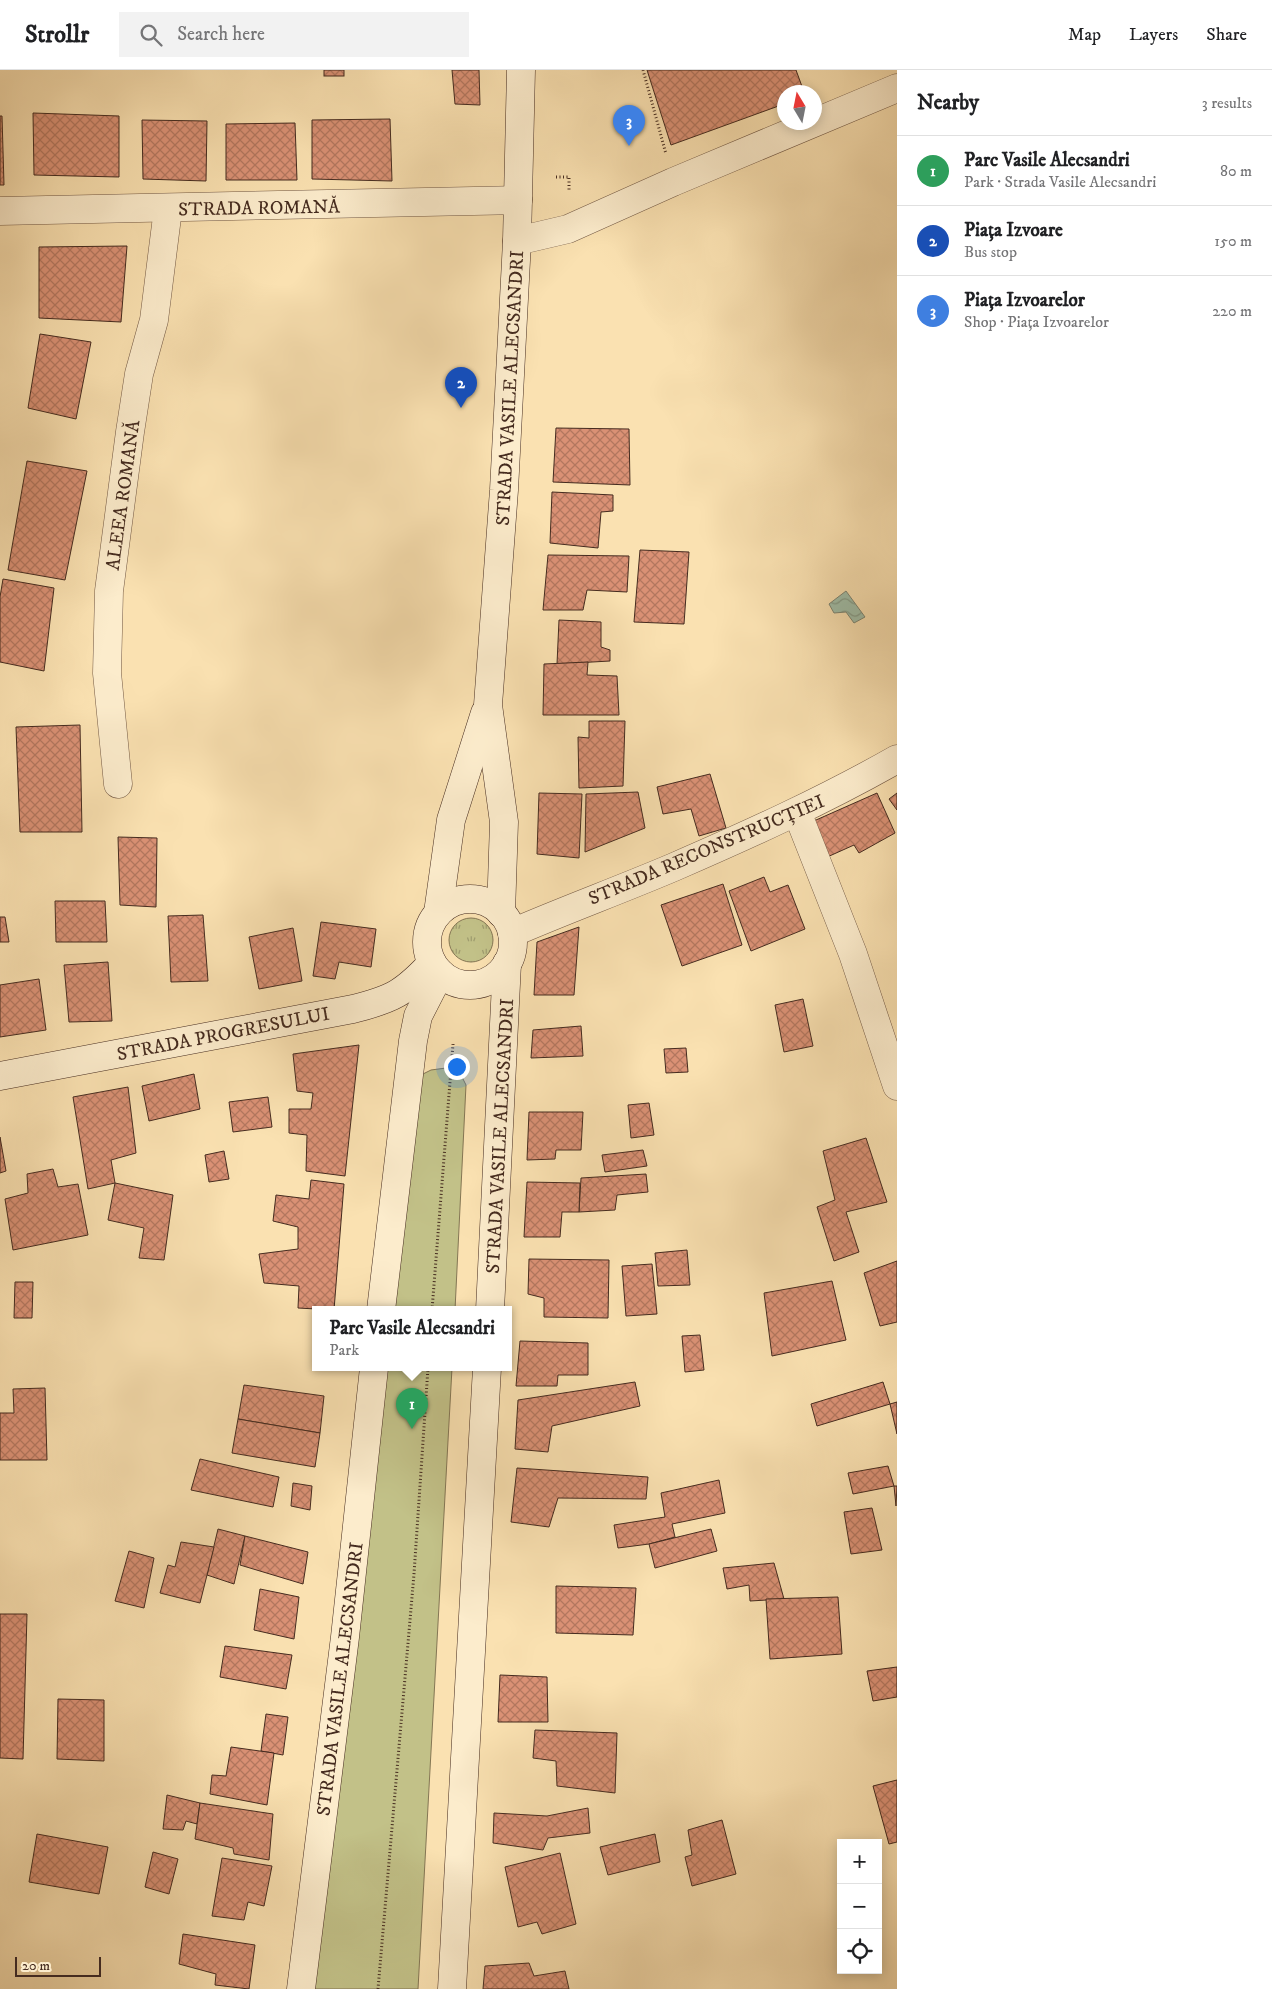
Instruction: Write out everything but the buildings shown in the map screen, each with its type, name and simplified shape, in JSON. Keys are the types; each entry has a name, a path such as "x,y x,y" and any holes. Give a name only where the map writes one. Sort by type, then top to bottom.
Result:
{"street":[{"name":"STRADA VASILE ALECSANDRI","path":"506,923 504,822 488,705 504,490 517,241 521,70"},
{"path":"517,241 568,228 897,88"},
{"name":"STRADA ROMANĂ","path":"0,211 168,209 518,200"},
{"name":"ALEEA ROMANĂ","path":"118,784 107,673 109,591 130,432 139,374 154,320 168,209"},
{"name":"STRADA VASILE ALECSANDRI","path":"438,913 451,820 488,705"},
{"name":"STRADA RECONSTRUCȚIEI","path":"506,923 557,913 672,868 797,812 897,759"},
{"path":"797,812 853,954 897,1086"},
{"path":"462,900 476,900 490,904 506,923 511,954 499,973 489,980 476,984 457,983 436,968 428,951 427,938 430,925 438,913 449,904 462,900"},
{"name":"STRADA VASILE ALECSANDRI","path":"490,1306 507,963"},
{"path":"381,1306 413,1041 418,1016 436,968"},
{"name":"STRADA PROGRESULUI","path":"0,1076 369,1005 398,994 436,968"},
{"name":"STRADA VASILE ALECSANDRI","path":"301,1989 346,1637 374,1371"},
{"path":"452,1989 487,1371"}],"path":[{"path":"643,70 674,182"},
{"path":"556,176 569,177 569,191"},
{"path":"432,1306 454,1044"},
{"path":"378,1989 413,1584 428,1371"}],"green space":[{"path":"467,918 475,918 487,924 493,940 487,956 475,962 467,962 455,956 449,944 449,936 455,924"},
{"path":"446,1068 461,1075 466,1085 455,1306 391,1306 421,1075 431,1070"},
{"path":"383,1371 452,1371 418,1989 311,1989"}],"water":[{"path":"846,591 865,617 854,623 846,612 834,613 829,604"}],"place":[{"name":"Piața Izvoarelor","path":"629,146"},
{"name":"Piața Izvoare","path":"461,408"},
{"name":"Parc Vasile Alecsandri","path":"412,1429"}]}
